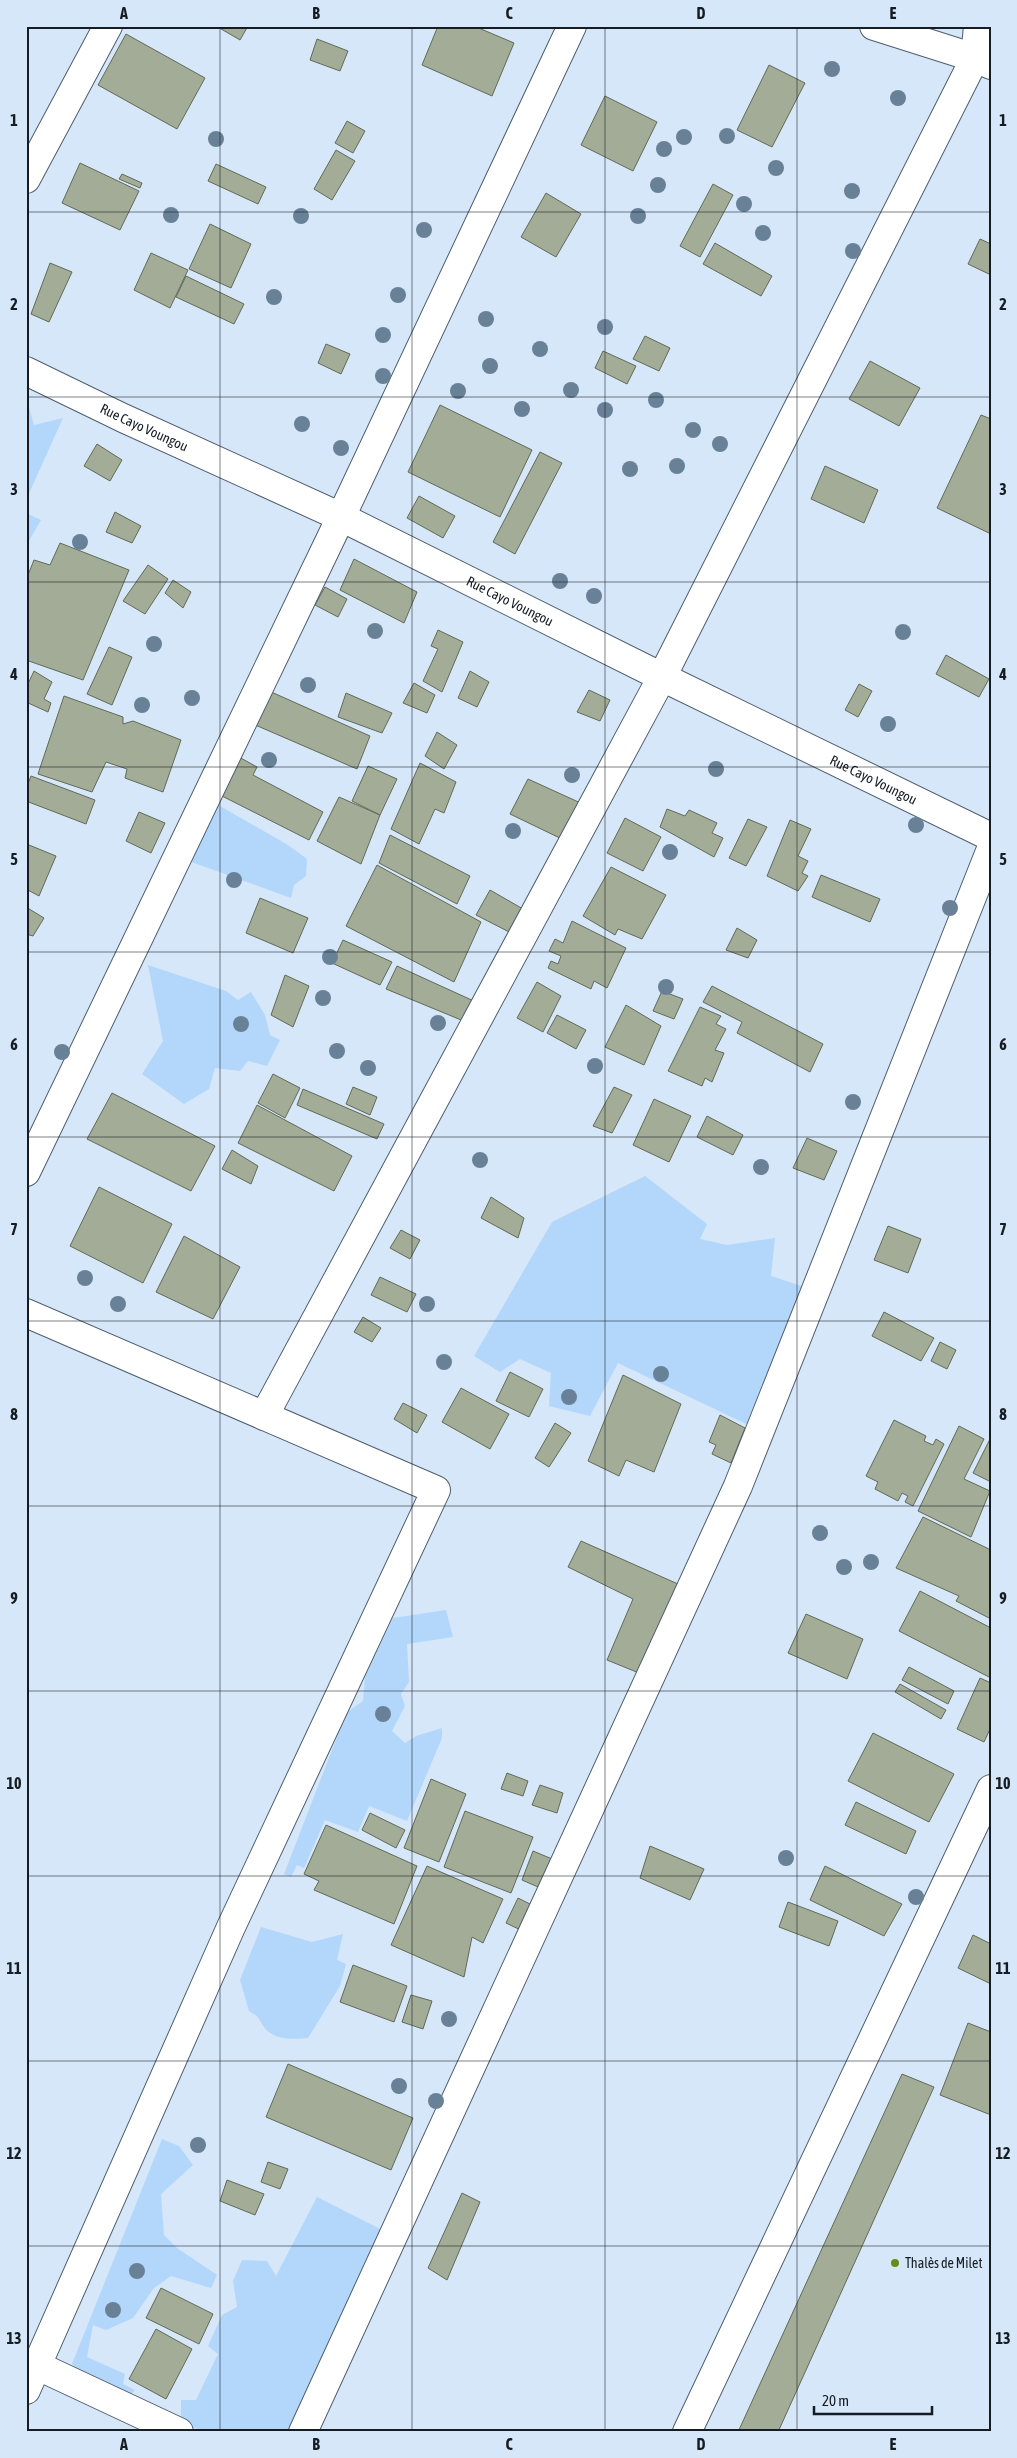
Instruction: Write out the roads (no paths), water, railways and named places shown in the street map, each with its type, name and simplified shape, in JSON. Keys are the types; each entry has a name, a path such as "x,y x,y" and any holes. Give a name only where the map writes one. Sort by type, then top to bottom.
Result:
{"street":[{"path":"26,179 108,26"},
{"path":"26,1172 342,517 572,26"},
{"path":"874,26 983,62"},
{"path":"264,1416 662,677 983,62 978,26"},
{"name":"Rue Cayo Voungou","path":"26,371 122,418 342,517 662,677 991,837"},
{"path":"303,2432 738,1486 991,849"},
{"path":"26,1312 436,1490 231,1927 32,2378 179,2432"},
{"path":"687,2432 991,1789"}],"place":[{"name":"Thalès de Milet","path":"895,2263"}]}
